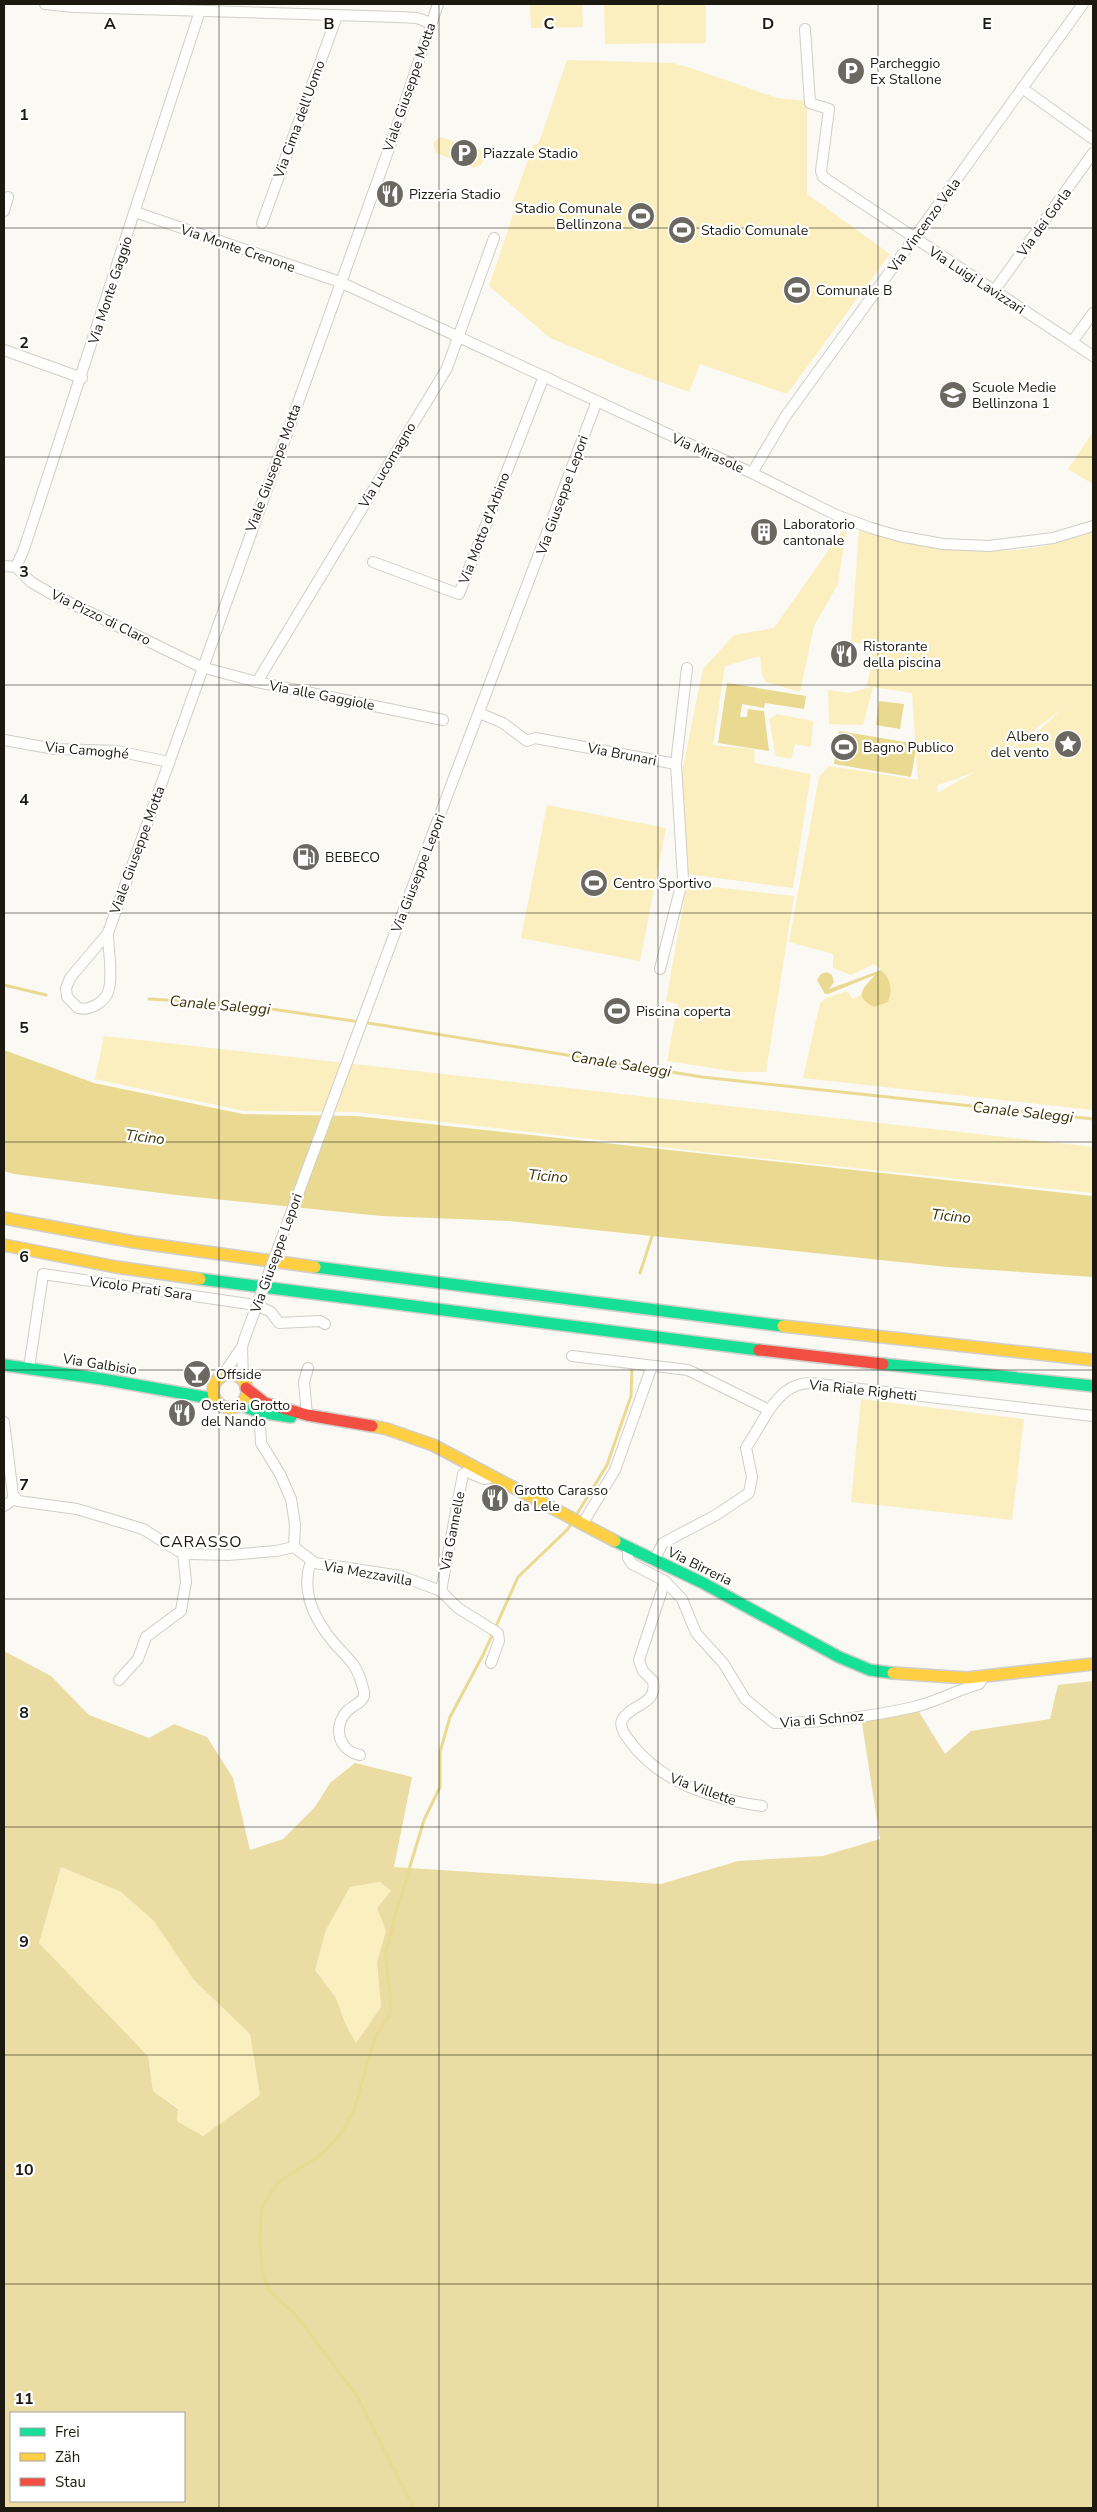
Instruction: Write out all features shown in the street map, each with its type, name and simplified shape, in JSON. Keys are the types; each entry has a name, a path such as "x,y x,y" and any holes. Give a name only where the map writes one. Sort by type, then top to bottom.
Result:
{"main road":[{"path":"4,1218 134,1242 378,1276 786,1327 1093,1360"},
{"path":"4,1245 151,1271 373,1302 794,1354 1093,1386"},
{"name":"Via Galbisio","path":"4,1365 215,1400"},
{"path":"191,1395 231,1374 244,1384 245,1398 240,1405 226,1408 215,1400 218,1381"},
{"name":"Via Birreria","path":"244,1384 259,1406"},
{"name":"Via Birreria","path":"240,1405 259,1406 369,1425 412,1437 492,1475 628,1548 704,1583 858,1665 896,1675 984,1676 1093,1664"}],"street":[{"path":"45,4 417,18 432,23"},
{"name":"Viale Giuseppe Motta","path":"108,933 109,990 103,999 92,1007 78,1008 67,997 68,983 108,933 438,4"},
{"name":"Via Vincenzo Vela","path":"752,473 785,417 1083,4"},
{"name":"Via Monte Gaggio","path":"16,567 24,549 82,378 200,11"},
{"name":"Via Cima dell'Uomo","path":"262,223 337,16"},
{"name":"Via Luigi Lavizzari","path":"805,29 810,103 829,109 822,175 1093,356"},
{"path":"1022,88 1093,139"},
{"name":"Via dei Gorla","path":"994,291 1093,153"},
{"path":"4,211 8,196"},
{"name":"Via Monte Crenone","path":"135,212 340,282"},
{"name":"Via Lucomagno","path":"257,682 447,368 494,238"},
{"name":"Via Mirasole","path":"340,282 752,473 839,516 899,536 943,544 989,546 1053,538 1093,526"},
{"path":"1072,342 1093,314"},
{"path":"4,350 82,378"},
{"name":"Via Motto d'Arbino","path":"373,562 459,594 544,376"},
{"name":"Via Giuseppe Lepori","path":"218,1381 242,1343 597,401"},
{"path":"4,566 16,567"},
{"name":"Via Pizzo di Claro","path":"16,567 32,582 48,592 202,666"},
{"name":"Via alle Gaggiole","path":"202,666 257,682 443,720"},
{"name":"Via Brunari","path":"479,713 503,724 527,740 535,738 676,764 687,668"},
{"name":"Via Camoghé","path":"4,740 55,749 117,751 169,762"},
{"path":"660,969 682,878 676,764"},
{"name":"Vicolo Prati Sara","path":"29,1368 43,1274 256,1305 271,1312 279,1323 320,1322 325,1324"},
{"name":"Via Giuseppe Lepori","path":"242,1343 244,1384"},
{"path":"572,1356 688,1370 769,1410"},
{"path":"581,1522 615,1470 652,1366"},
{"path":"307,1415 304,1382 308,1368"},
{"name":"Via Riale Righetti","path":"654,1560 664,1543 716,1515 749,1492 752,1477 746,1448 777,1399 790,1388 809,1383 1093,1416"},
{"path":"14,1499 21,1502 77,1510 142,1529 183,1553 228,1555 276,1552 294,1547 295,1524 291,1499 280,1474 261,1443 259,1406"},
{"path":"4,1422 14,1499"},
{"name":"Via Gannelle","path":"441,1591 463,1474 467,1472 486,1479 492,1475"},
{"path":"4,1506 14,1499"},
{"name":"Via Mezzavilla","path":"294,1547 311,1561 325,1565 401,1576 441,1591 458,1608 497,1632 499,1641 490,1663"},
{"path":"628,1548 628,1558 632,1564 665,1581"},
{"path":"119,1680 140,1656 146,1636 181,1611 186,1582 183,1553"},
{"path":"311,1561 306,1587 311,1605 329,1637 354,1663 364,1691 362,1700 344,1716 339,1737 341,1744 348,1751 360,1755"},
{"name":"Via di Schnoz","path":"665,1581 685,1602 694,1630 724,1664 745,1699 758,1713 774,1723 834,1720 916,1707 960,1689 979,1684 984,1676"},
{"name":"Via Villette","path":"665,1581 638,1660 643,1671 653,1681 653,1693 647,1702 625,1716 621,1722 622,1728 642,1757 657,1770 680,1783 727,1800 762,1806"}],"shaded area":[{"path":"530,4 582,4 583,27 531,28"},
{"path":"604,4 706,4 706,43 605,44"},
{"name":"Stadio Comunale","path":"567,60 672,63 777,98 807,101 807,194 890,254 787,394 700,364 689,392 632,372 550,338 489,286 516,206 512,204 534,144 537,145 540,140"},
{"path":"440,137 481,150 484,158 483,162 476,167 471,167 436,153 433,143"},
{"path":"1093,432 1093,484 1068,469"},
{"path":"847,524 838,584 814,626 800,692 766,682 762,674 760,656 725,666 713,745 754,749 755,763 811,774 793,888 687,874 682,772 703,669 734,635 774,628"},
{"path":"859,530 907,541 956,549 1005,551 1053,544 1093,530 1093,1110 803,1078 820,1003 824,999 847,991 853,999 862,994 866,1003 881,970 874,964 851,975 833,968 833,954 789,942 819,777 829,766 918,780 912,693 873,687 863,725 829,724 828,690 849,693 871,687 867,686 874,645 851,642","holes":["1062,709 1037,732 996,758","975,772 937,793 938,785"]},
{"path":"777,714 813,721 811,747 795,744 791,759 776,756 769,719"},
{"name":"Centro Sportivo","path":"547,805 666,828 640,961 521,938"},
{"path":"687,884 794,896 766,1072 738,1072 667,1061 678,1004 666,1001"},
{"path":"104,1036 1093,1147 1093,1193 712,1153 356,1112 244,1111 95,1079"},
{"path":"861,1399 1024,1419 1012,1520 851,1502"},
{"path":"4,1651 51,1676 89,1715 149,1738 174,1724 207,1737 233,1778 250,1850 283,1839 315,1807 330,1783 355,1763 412,1777 394,1867 661,1884 738,1861 823,1856 880,1839 861,1717 916,1707 945,1754 971,1731 1050,1719 1058,1685 1093,1681 1093,2508 4,2508","holes":["61,1867 121,1892 154,1921 193,1979 250,2034 260,2095 203,2136 177,2121 178,2109 153,2091 148,2056 39,1943","380,1882 391,1891 377,1908 386,1931 377,1962 381,2007 356,2043 345,2023 336,1998 315,1970 326,1930 350,1887"]},
{"path":"61,1867 121,1892 154,1921 193,1979 250,2034 260,2095 203,2136 177,2121 178,2108 153,2091 148,2056 39,1943"},
{"path":"380,1882 391,1891 377,1908 386,1931 377,1962 381,2007 356,2043 345,2023 336,1998 315,1970 326,1930 350,1887"}],"water":[{"path":"727,683 806,696 804,709 765,703 764,708 742,704 740,717 747,717 748,709 764,711 769,751 718,743"},
{"path":"879,701 904,704 900,729 876,725"},
{"path":"839,731 917,744 911,777 834,764"},
{"path":"881,970 889,981 890,993 888,1002 874,1007 863,998 862,991 875,975 828,994 825,994 817,980 821,974 827,972 832,975 834,982 829,989"},
{"name":"Ticino","path":"4,1050 94,1083 243,1114 356,1116 1093,1196 1093,1277 947,1267 509,1221 381,1216 176,1195 14,1174 4,1171"}],"waterway":[{"name":"Canale Saleggi","path":"4,985 46,995"},
{"name":"Canale Saleggi","path":"149,999 237,1004 381,1025 702,1077 1093,1119"},
{"path":"640,1273 653,1233"},
{"path":"575,1517 607,1465 631,1396 632,1367"},
{"path":"414,2508 357,2396 295,2314 271,2293 263,2277 260,2246 261,2209 277,2183 322,2154 341,2134 354,2109 375,2038 391,2012 386,1953 395,1916 424,1820 440,1787 440,1752 450,1717 484,1653 518,1577 568,1529 572,1522"}],"traffic: fast":[{"path":"315,1267 783,1326"},
{"path":"200,1279 759,1350"},
{"path":"883,1364 1093,1386"},
{"path":"4,1365 102,1379 215,1399"},
{"path":"240,1405 259,1412 291,1417"},
{"path":"615,1541 703,1583 839,1657 870,1670 893,1673"}],"traffic: slow":[{"path":"4,1218 134,1242 315,1267"},
{"path":"4,1245 116,1267 200,1279"},
{"path":"783,1326 1093,1360"},
{"path":"230,1374 242,1379 247,1391 242,1403 230,1408 218,1403 213,1391 218,1379 230,1374"},
{"path":"372,1426 387,1429 433,1445 615,1541"},
{"path":"893,1673 967,1678 1093,1664"}],"traffic: jam":[{"path":"759,1350 883,1364"},
{"path":"246,1388 265,1403 307,1415 372,1426"}],"place":[{"name":"Parcheggio Ex Stallone","path":"851,71"},
{"name":"Piazzale Stadio","path":"464,153"},
{"name":"Pizzeria Stadio","path":"390,194"},
{"name":"Stadio Comunale Bellinzona","path":"641,216"},
{"name":"Stadio Comunale","path":"682,230"},
{"name":"Comunale B","path":"797,290"},
{"name":"Scuole Medie Bellinzona 1","path":"953,395"},
{"name":"Laboratorio cantonale","path":"764,532"},
{"name":"Ristorante della piscina","path":"844,654"},
{"name":"Albero del vento","path":"1068,744"},
{"name":"Bagno Publico","path":"844,747"},
{"name":"BEBECO","path":"306,857"},
{"name":"Centro Sportivo","path":"594,883"},
{"name":"Piscina coperta","path":"617,1011"},
{"name":"Offside","path":"197,1374"},
{"name":"Osteria Grotto del Nando","path":"182,1413"},
{"name":"Grotto Carasso da Lele","path":"495,1498"}],"district":[{"name":"CARASSO","path":"201,1541"}]}
